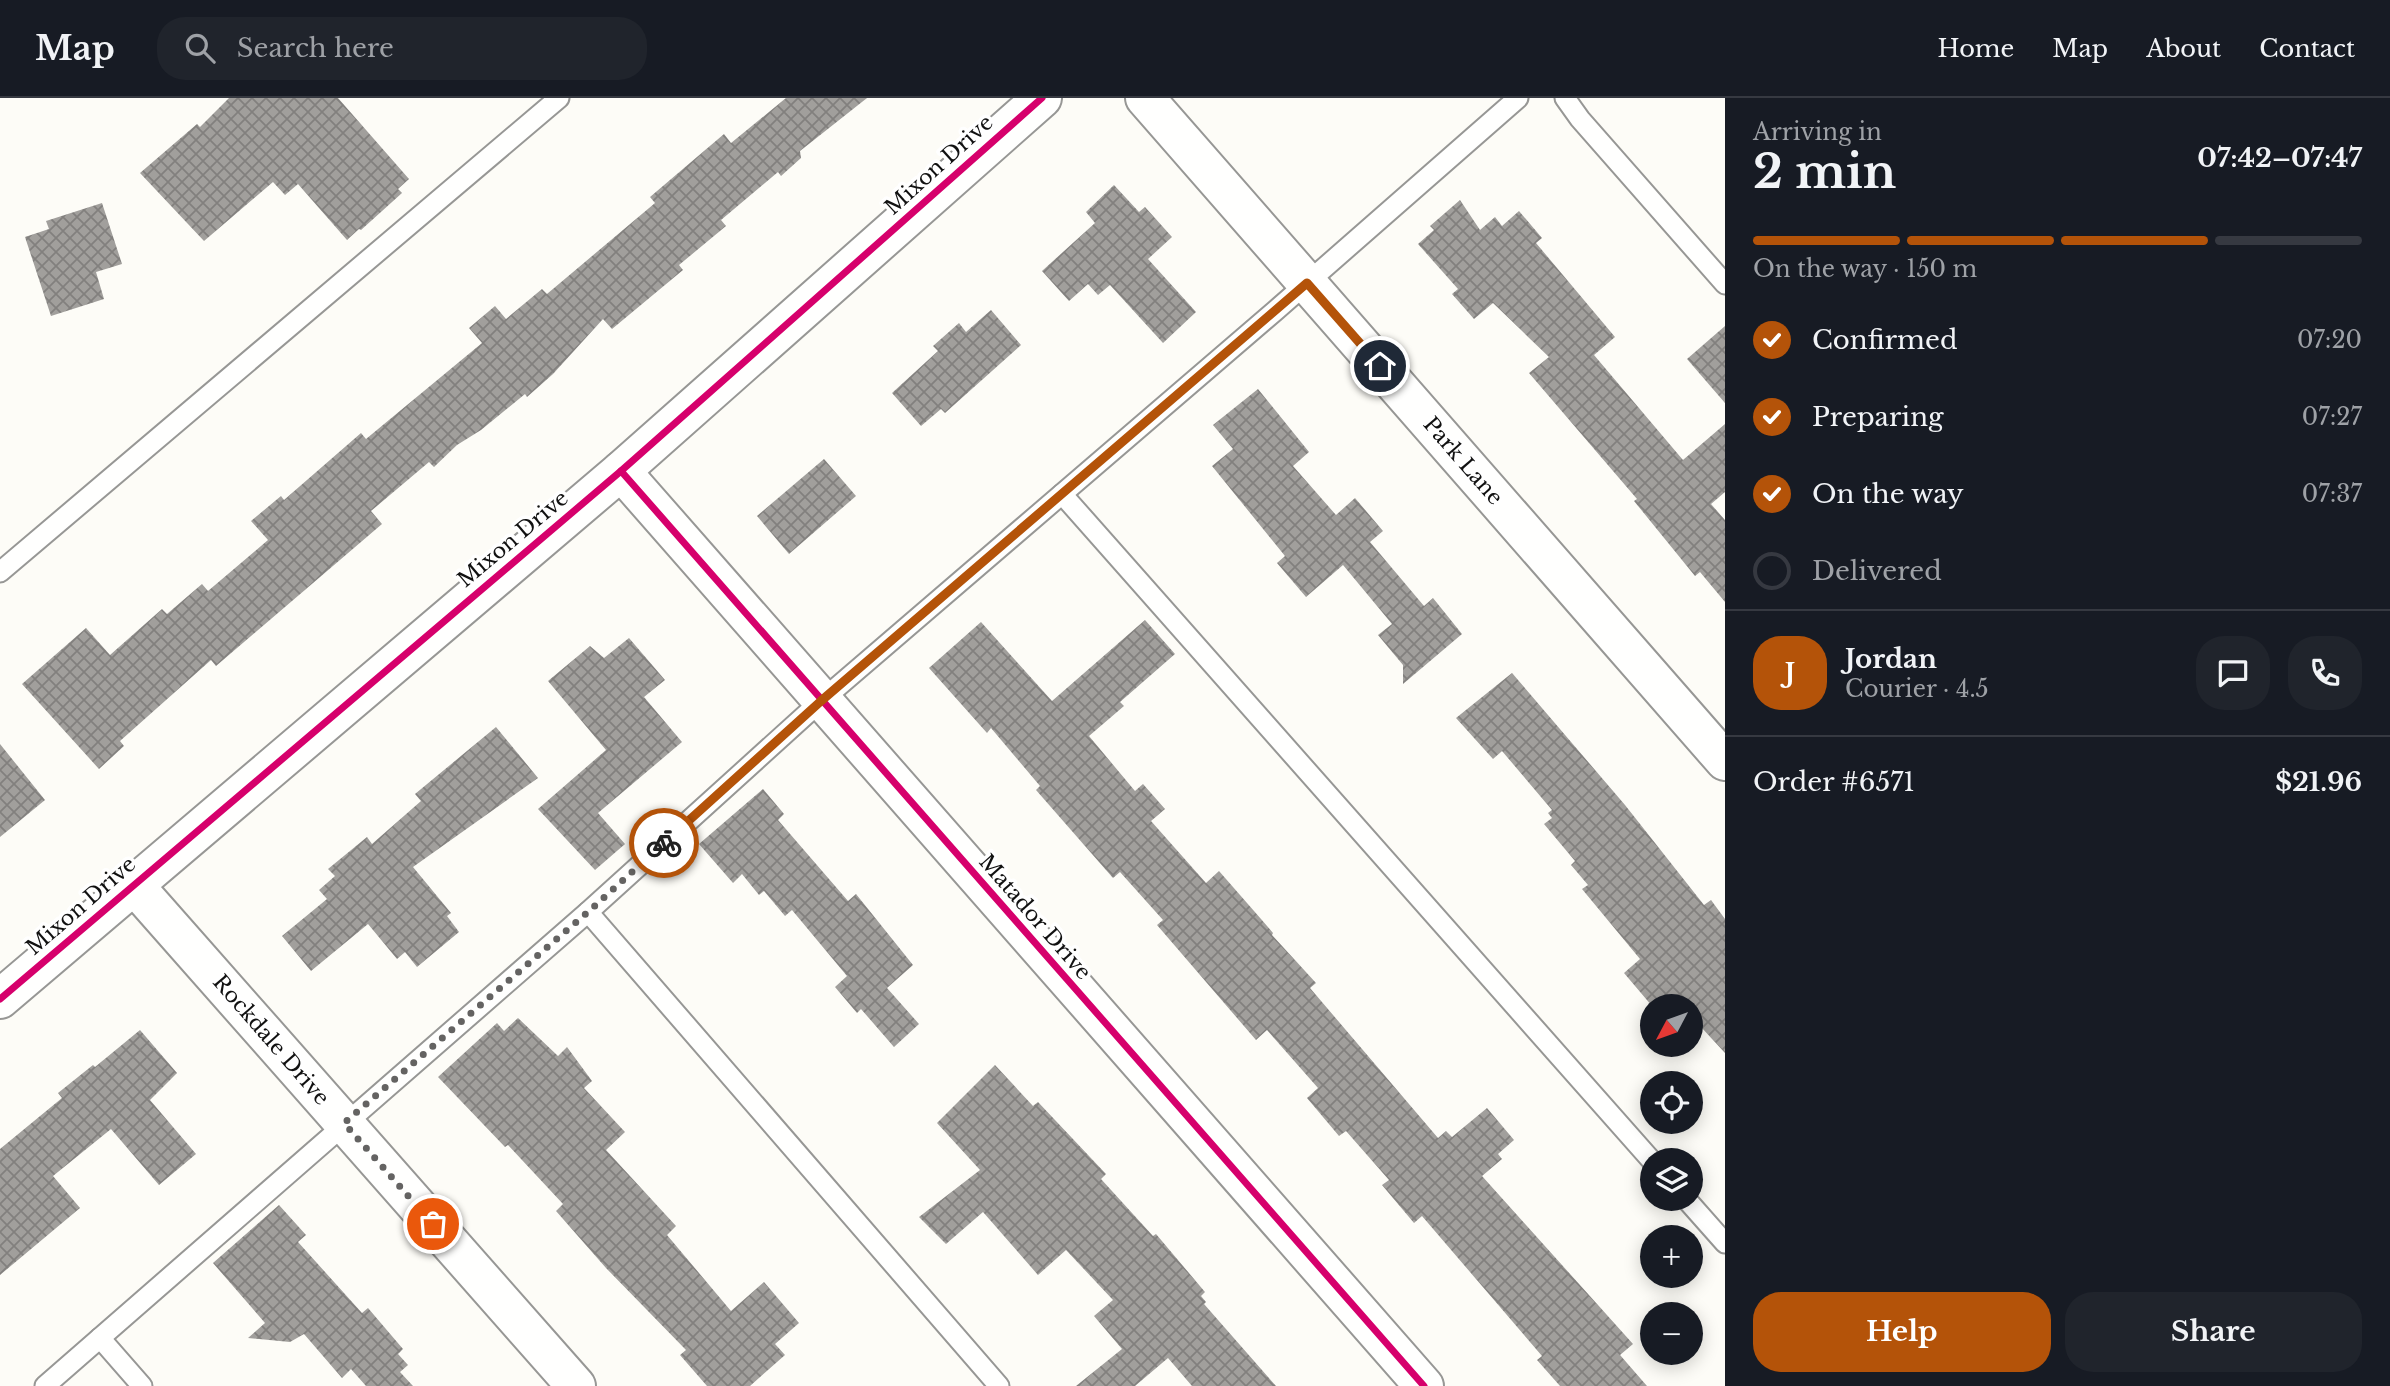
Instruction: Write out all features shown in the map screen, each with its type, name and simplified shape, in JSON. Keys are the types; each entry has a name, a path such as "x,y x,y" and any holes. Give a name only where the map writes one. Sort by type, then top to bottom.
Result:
{"street":[{"name":"Mixon Drive","path":"0,999 621,471 1042,98"},
{"name":"Park Lane","path":"1145,98 1725,761"},
{"name":"Matador Drive","path":"621,471 1424,1386"},
{"name":"Rockdale Drive","path":"133,884 576,1386"}],"lane":[{"path":"0,572 559,98"},
{"path":"46,1386 588,912 821,701 1518,98"},
{"path":"1565,98 1580,119 1725,284"},
{"path":"1062,494 1641,1148"},
{"path":"588,912 999,1386"},
{"path":"1697,1211 1725,1243"},
{"path":"100,1338 142,1386"}],"building":[{"path":"229,98 338,98 409,179 398,189 402,193 347,240 298,184 285,195 273,182 204,241 140,173 197,124 200,127"},
{"path":"786,98 867,98 800,151 801,158 781,176 778,172 721,220 726,226 679,265 683,270 612,329 603,319 553,374 527,397 525,394 481,430 457,445 434,467 429,462 371,511 382,524 216,666 211,660 120,741 124,746 99,769 22,684 86,628 110,655 162,609 167,614 202,584 208,591 268,540 251,521 281,496 284,500 361,433 366,439 482,343 469,328 495,306 506,319 542,289 547,294 655,203 650,197 724,134 731,143"},
{"path":"1114,185 1139,212 1145,207 1172,237 1148,259 1196,312 1163,343 1110,285 1098,295 1088,284 1069,301 1042,271 1095,223 1086,212"},
{"path":"1460,200 1480,230 1495,217 1502,226 1519,211 1542,238 1536,243 1615,337 1594,355 1683,460 1725,424 1725,492 1711,504 1725,520 1725,602 1700,572 1695,576 1634,501 1637,499 1529,373 1549,357 1493,303 1474,319 1452,294 1458,289 1418,244 1434,230 1430,226"},
{"path":"102,203 122,264 96,272 104,299 51,316 25,237 49,229 46,221"},
{"path":"991,310 1021,345 945,413 941,409 921,426 892,393 938,351 933,346 959,323 966,332"},
{"path":"1725,326 1725,403 1687,359"},
{"path":"1258,389 1309,452 1293,466 1336,515 1355,498 1383,531 1370,542 1424,606 1433,598 1462,634 1403,684 1403,665 1378,635 1392,624 1343,565 1306,597 1277,563 1285,556 1212,466 1233,449 1213,425"},
{"path":"824,459 856,496 789,554 757,516"},
{"path":"1145,620 1175,654 1120,702 1124,706 1089,736 1135,791 1143,784 1165,809 1151,821 1206,883 1219,871 1261,919 1316,983 1310,988 1438,1138 1446,1131 1452,1137 1487,1108 1514,1140 1498,1154 1502,1159 1482,1176 1633,1344 1620,1355 1647,1386 1560,1386 1537,1360 1542,1356 1422,1216 1414,1223 1382,1185 1389,1180 1346,1131 1339,1136 1307,1098 1318,1088 1267,1030 1256,1040 1157,925 1163,920 1120,872 1113,878 1036,790 1040,786 991,728 987,733 929,668 981,622 1052,701"},
{"path":"629,638 665,680 644,697 682,742 598,813 625,844 595,870 538,809 606,750 548,681 590,646 604,658"},
{"path":"1512,673 1625,805 1704,905 1711,900 1725,919 1725,1053 1703,1029 1703,994 1642,994 1624,973 1640,959 1582,889 1588,885 1571,865 1575,861 1544,824 1552,818 1548,813 1552,810 1502,751 1493,759 1456,718"},
{"path":"496,727 538,778 413,867 451,913 447,916 459,932 417,967 405,952 397,959 368,924 311,971 282,936 327,899 319,890 335,876 328,869 367,837 372,844 421,801 415,794"},
{"path":"0,744 45,800 0,837"},
{"path":"763,789 784,814 778,820 848,901 856,894 913,965 887,988 919,1024 894,1047 861,1009 857,1013 835,987 847,976 792,910 785,916 764,891 759,895 742,874 733,883 699,844"},
{"path":"518,1018 558,1056 567,1047 592,1081 584,1088 625,1132 606,1150 676,1226 667,1235 731,1311 764,1282 799,1323 775,1344 785,1355 750,1386 707,1386 680,1355 686,1350 606,1268 556,1211 563,1204 508,1145 505,1147 438,1077 497,1023 504,1031"},
{"path":"140,1030 177,1073 150,1100 196,1154 159,1185 111,1129 53,1176 80,1208 0,1275 0,1149 62,1098 58,1093"},
{"path":"995,1065 1033,1106 1038,1102 1106,1174 1101,1179 1153,1236 1156,1234 1205,1292 1201,1296 1206,1302 1204,1304 1276,1386 1192,1386 1168,1358 1135,1386 1076,1386 1122,1349 1094,1316 1113,1300 1066,1250 1038,1275 983,1212 946,1244 919,1217 980,1170 937,1123"},
{"path":"279,1205 306,1235 298,1242 362,1313 368,1308 403,1349 398,1354 408,1365 400,1372 413,1386 366,1386 351,1369 342,1378 304,1334 290,1342 248,1338 265,1323 213,1263"}],"cycle path":[{"path":"0,999 621,471 1042,98"},
{"path":"621,471 1424,1386"}],"way so far":[{"path":"433,1224 344,1123 664,843"}],"route":[{"path":"664,843 821,701 1307,283 1380,366"}]}
